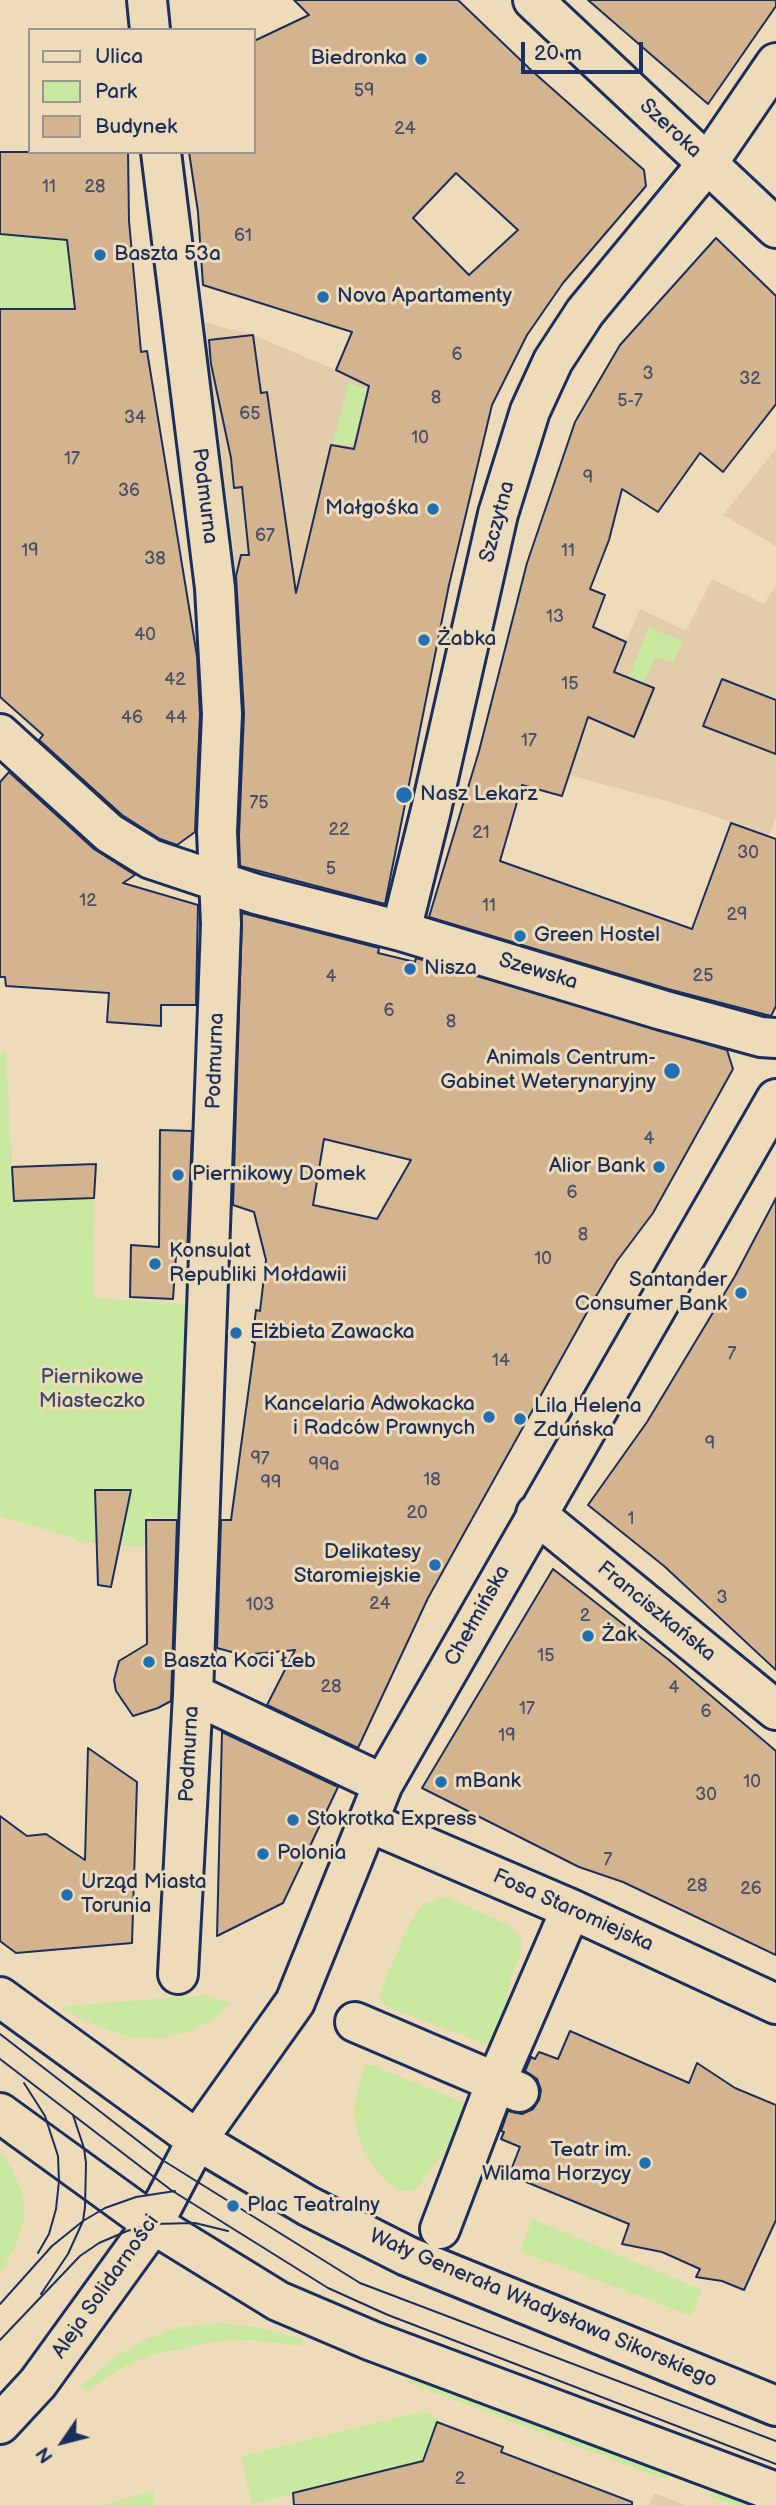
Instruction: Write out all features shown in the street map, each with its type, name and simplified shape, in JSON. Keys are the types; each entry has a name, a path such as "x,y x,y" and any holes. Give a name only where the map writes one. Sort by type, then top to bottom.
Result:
{"street":[{"path":"147,0 150,28"},
{"name":"Szeroka","path":"533,0 776,228"},
{"name":"Szczytna","path":"401,931 435,796 498,514 530,411 553,361 585,312 707,164 776,63"},
{"name":"Podmurna","path":"161,154 205,495 216,600 222,714 217,832 221,925 193,1694 178,1973"},
{"name":"Szewska","path":"0,734 109,833 151,859 256,894 401,931 662,1010 761,1037 776,1038"},
{"name":"Chełmińska","path":"197,2140 295,2002 383,1784 776,1099"},
{"name":"Franciszkańska","path":"536,1514 776,1710"},
{"path":"193,1694 383,1784"},
{"name":"Fosa Staromiejska","path":"368,1822 571,1909 776,2004"},
{"path":"440,2229 508,2087 571,1909"},
{"name":"Wały Generała Władysława Sikorskiego","path":"0,1997 197,2140 308,2206 407,2256 776,2406"},
{"path":"355,2022 508,2087"},
{"path":"0,2113 153,2224 278,2301 342,2329 776,2492"},
{"name":"Aleja Solidarności","path":"0,2424 38,2383 153,2224 197,2140"}],"shaded area":[{"path":"204,322 253,335 374,389 359,430 395,449 365,568 449,585 428,688 243,656 234,553"},
{"path":"776,449 776,546 723,515"},
{"path":"712,579 764,604 776,585 776,816 769,836 695,809 479,751 510,633 613,672 640,609 686,631"},
{"path":"654,2493 685,2505 649,2505"}],"green space":[{"path":"0,234 67,240 76,340 12,309 0,309"},
{"path":"349,382 372,392 357,426 353,445 333,443"},
{"path":"649,627 683,641 674,662 655,658 643,684 628,678"},
{"name":"Piernikowe Miasteczko","path":"0,1052 6,1052 14,1201 94,1198 93,1298 188,1304 179,1518 145,1517 145,1547 76,1542 76,1539 0,1516"},
{"path":"440,1898 451,1899 510,1926 521,1940 520,1955 510,1980 507,1998 507,2039 495,2047 397,2011 380,2002 379,1996 415,1914 423,1905"},
{"path":"207,1995 230,2004 215,2018 193,2030 163,2038 131,2037 100,2027 63,2009 67,2006"},
{"path":"364,2065 373,2065 471,2106 473,2112 414,2190 402,2191 386,2181 373,2166 362,2146 354,2108"},
{"path":"0,2153 9,2163 23,2193 24,2219 17,2242 0,2273"},
{"path":"532,2219 702,2290 692,2316 520,2251"},
{"path":"218,2323 255,2327 303,2339 302,2346 253,2340 217,2341 151,2355 127,2365 86,2391 81,2386 117,2356 145,2339 180,2327"},
{"path":"410,2375 666,2472 669,2481 407,2382"},
{"path":"423,2411 440,2420 424,2462 252,2504 241,2456"},
{"path":"153,2491 154,2505 103,2505"},
{"path":"717,2491 753,2505 732,2505 710,2496"}],"building":[{"path":"294,0 458,0 531,70 644,170 646,186 563,283 527,335 492,405 449,585 385,904 240,866 244,713 236,576 241,555 249,555 242,487 234,488 209,340 253,335 261,393 267,392 296,593 331,445 354,449 369,386 336,370 352,332 203,285 198,212 189,154 256,154 256,40 309,15","holes":["456,173 518,230 469,275 413,218"]},
{"path":"588,0 776,0 776,6 708,104"},
{"path":"0,152 128,154 129,221 141,352 147,351 197,656 200,714 195,832 177,845 160,839 122,815 39,740 43,735 0,697 0,309 75,309 67,240 0,234"},
{"path":"716,238 776,296 776,404 723,472 700,453 658,512 622,489 609,540 590,589 605,595 593,627 626,642 614,672 654,688 634,737 588,717 562,796 522,785 500,861 692,929 731,823 776,839 776,1006 771,1016 668,989 429,917 479,751 527,563 575,422 620,345"},
{"path":"722,679 776,700 776,754 703,726"},
{"path":"9,772 94,849 135,875 123,883 198,905 196,1005 161,1005 161,1026 107,1022 109,993 6,986 5,977 0,977 0,782"},
{"path":"242,913 379,948 378,953 415,962 416,958 727,1050 733,1069 653,1213 617,1261 595,1298 428,1598 358,1748 267,1705 295,1650 243,1655 217,1648 221,1520 231,1520 255,1343 252,1342 256,1310 260,1311 266,1260 254,1212 233,1205","holes":["324,1139 411,1160 377,1219 313,1205"]},
{"path":"160,1130 192,1131 187,1256 176,1255 173,1299 130,1297 131,1245 159,1247"},
{"path":"96,1164 94,1198 14,1201 12,1167"},
{"path":"776,1198 776,1670 664,1566 588,1505 647,1422 735,1276"},
{"path":"95,1490 131,1490 111,1587 98,1585"},
{"path":"146,1520 177,1520 171,1701 133,1716 116,1691 114,1680 119,1661 147,1644"},
{"path":"553,1569 669,1660 776,1751 776,1955 623,1882 579,1867 422,1788"},
{"path":"222,1732 338,1787 283,1903 217,1936"},
{"name":"Urząd Miasta Torunia","path":"88,1748 137,1782 132,1943 16,1953 0,1941 0,1816 27,1836 46,1834 85,1860"},
{"name":"Teatr im. Wilama Horzycy","path":"570,2031 689,2083 697,2063 735,2088 776,2105 776,2220 744,2290 722,2281 696,2277 700,2269 662,2252 622,2244 629,2224 509,2175 520,2147 501,2139 508,2111 522,2114 533,2109 541,2090 537,2079 525,2071 531,2057 535,2059 539,2052 558,2059"},
{"path":"437,2422 503,2447 501,2452 632,2502 632,2505 294,2505 293,2493 423,2461"}],"tram line":[{"path":"0,2034 164,2161 360,2283 776,2441"},
{"path":"0,2059 171,2190 328,2288 388,2315 776,2464"},
{"path":"24,2083 45,2116 58,2156 56,2209 49,2234 38,2253"},
{"path":"41,2294 68,2254 83,2221 86,2163 73,2115"},
{"path":"0,2304 52,2246 83,2221 105,2208 136,2197 175,2191"},
{"path":"0,2340 80,2256 99,2243 153,2224 195,2223 228,2231"}],"place":[{"name":"Biedronka","path":"421,59"},
{"name":"Baszta 53a","path":"100,255"},
{"name":"Nova Apartamenty","path":"323,297"},
{"name":"Małgośka","path":"433,509"},
{"name":"Żabka","path":"424,640"},
{"name":"Nasz Lekarz","path":"404,795"},
{"name":"Green Hostel","path":"520,936"},
{"name":"Nisza","path":"410,969"},
{"name":"Animals Centrum- Gabinet Weterynaryjny","path":"672,1071"},
{"name":"Alior Bank","path":"659,1167"},
{"name":"Piernikowy Domek","path":"178,1175"},
{"name":"Konsulat Republiki Mołdawii","path":"155,1264"},
{"name":"Santander Consumer Bank","path":"741,1293"},
{"name":"Elżbieta Zawacka","path":"236,1333"},
{"name":"Kancelaria Adwokacka i Radców Prawnych","path":"489,1417"},
{"name":"Lila Helena Zduńska","path":"520,1419"},
{"name":"Delikatesy Staromiejskie","path":"435,1565"},
{"name":"Żak","path":"588,1636"},
{"name":"Baszta Koci Łeb","path":"149,1662"},
{"name":"mBank","path":"441,1782"},
{"name":"Stokrotka Express","path":"293,1820"},
{"name":"Polonia","path":"263,1854"},
{"name":"Urząd Miasta Torunia","path":"67,1895"},
{"name":"Teatr im. Wilama Horzycy","path":"645,2163"},
{"name":"Plac Teatralny","path":"233,2206"}]}
